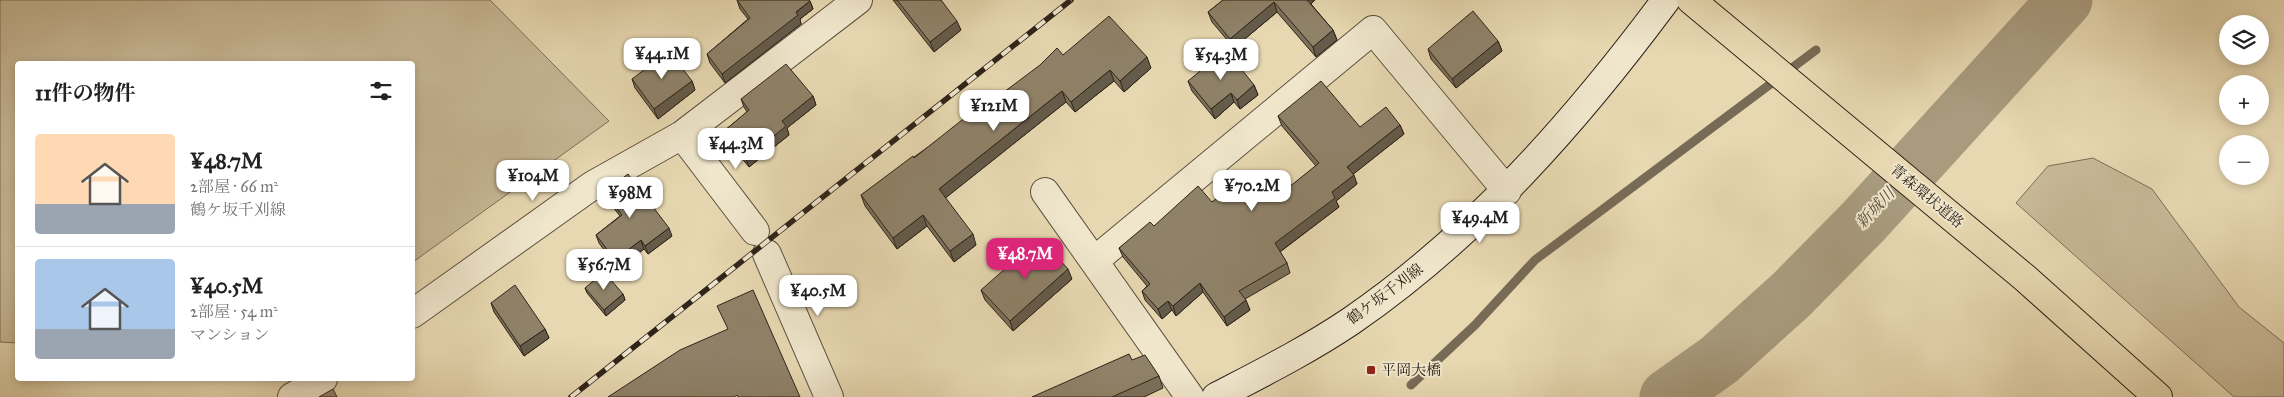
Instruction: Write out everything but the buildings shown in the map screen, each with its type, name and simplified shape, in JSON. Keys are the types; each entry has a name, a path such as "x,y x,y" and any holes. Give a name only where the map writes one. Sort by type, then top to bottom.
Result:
{"highway":[{"name":"青森環状道路","path":"1691,0 2025,278 2158,397"}],"street":[{"path":"415,312 593,186 682,135 858,0"},
{"name":"鶴ケ坂千刈線","path":"1216,397 1294,357 1352,320 1444,248 1507,190 1555,139 1630,49 1666,0"},
{"path":"1094,262 1373,30 1507,190"},
{"path":"682,135 755,231"},
{"path":"1044,192 1190,397"},
{"path":"767,254 829,397"},
{"path":"292,397 320,381"}],"shaded area":[{"path":"0,0 490,0 609,121 415,261 415,61 15,61 15,343 0,342"},
{"path":"2093,158 2152,189 2239,307 2284,343 2284,397 2234,397 2016,203 2048,166"}],"waterway":[{"name":"新城川","path":"1667,397 1719,360 1791,295 1864,221 2065,0"},
{"path":"1411,385 1475,325 1535,260 1816,50"}],"railway":[{"path":"571,397 1071,0"}],"place":[{"name":"平岡大橋","path":"1371,370"}]}
